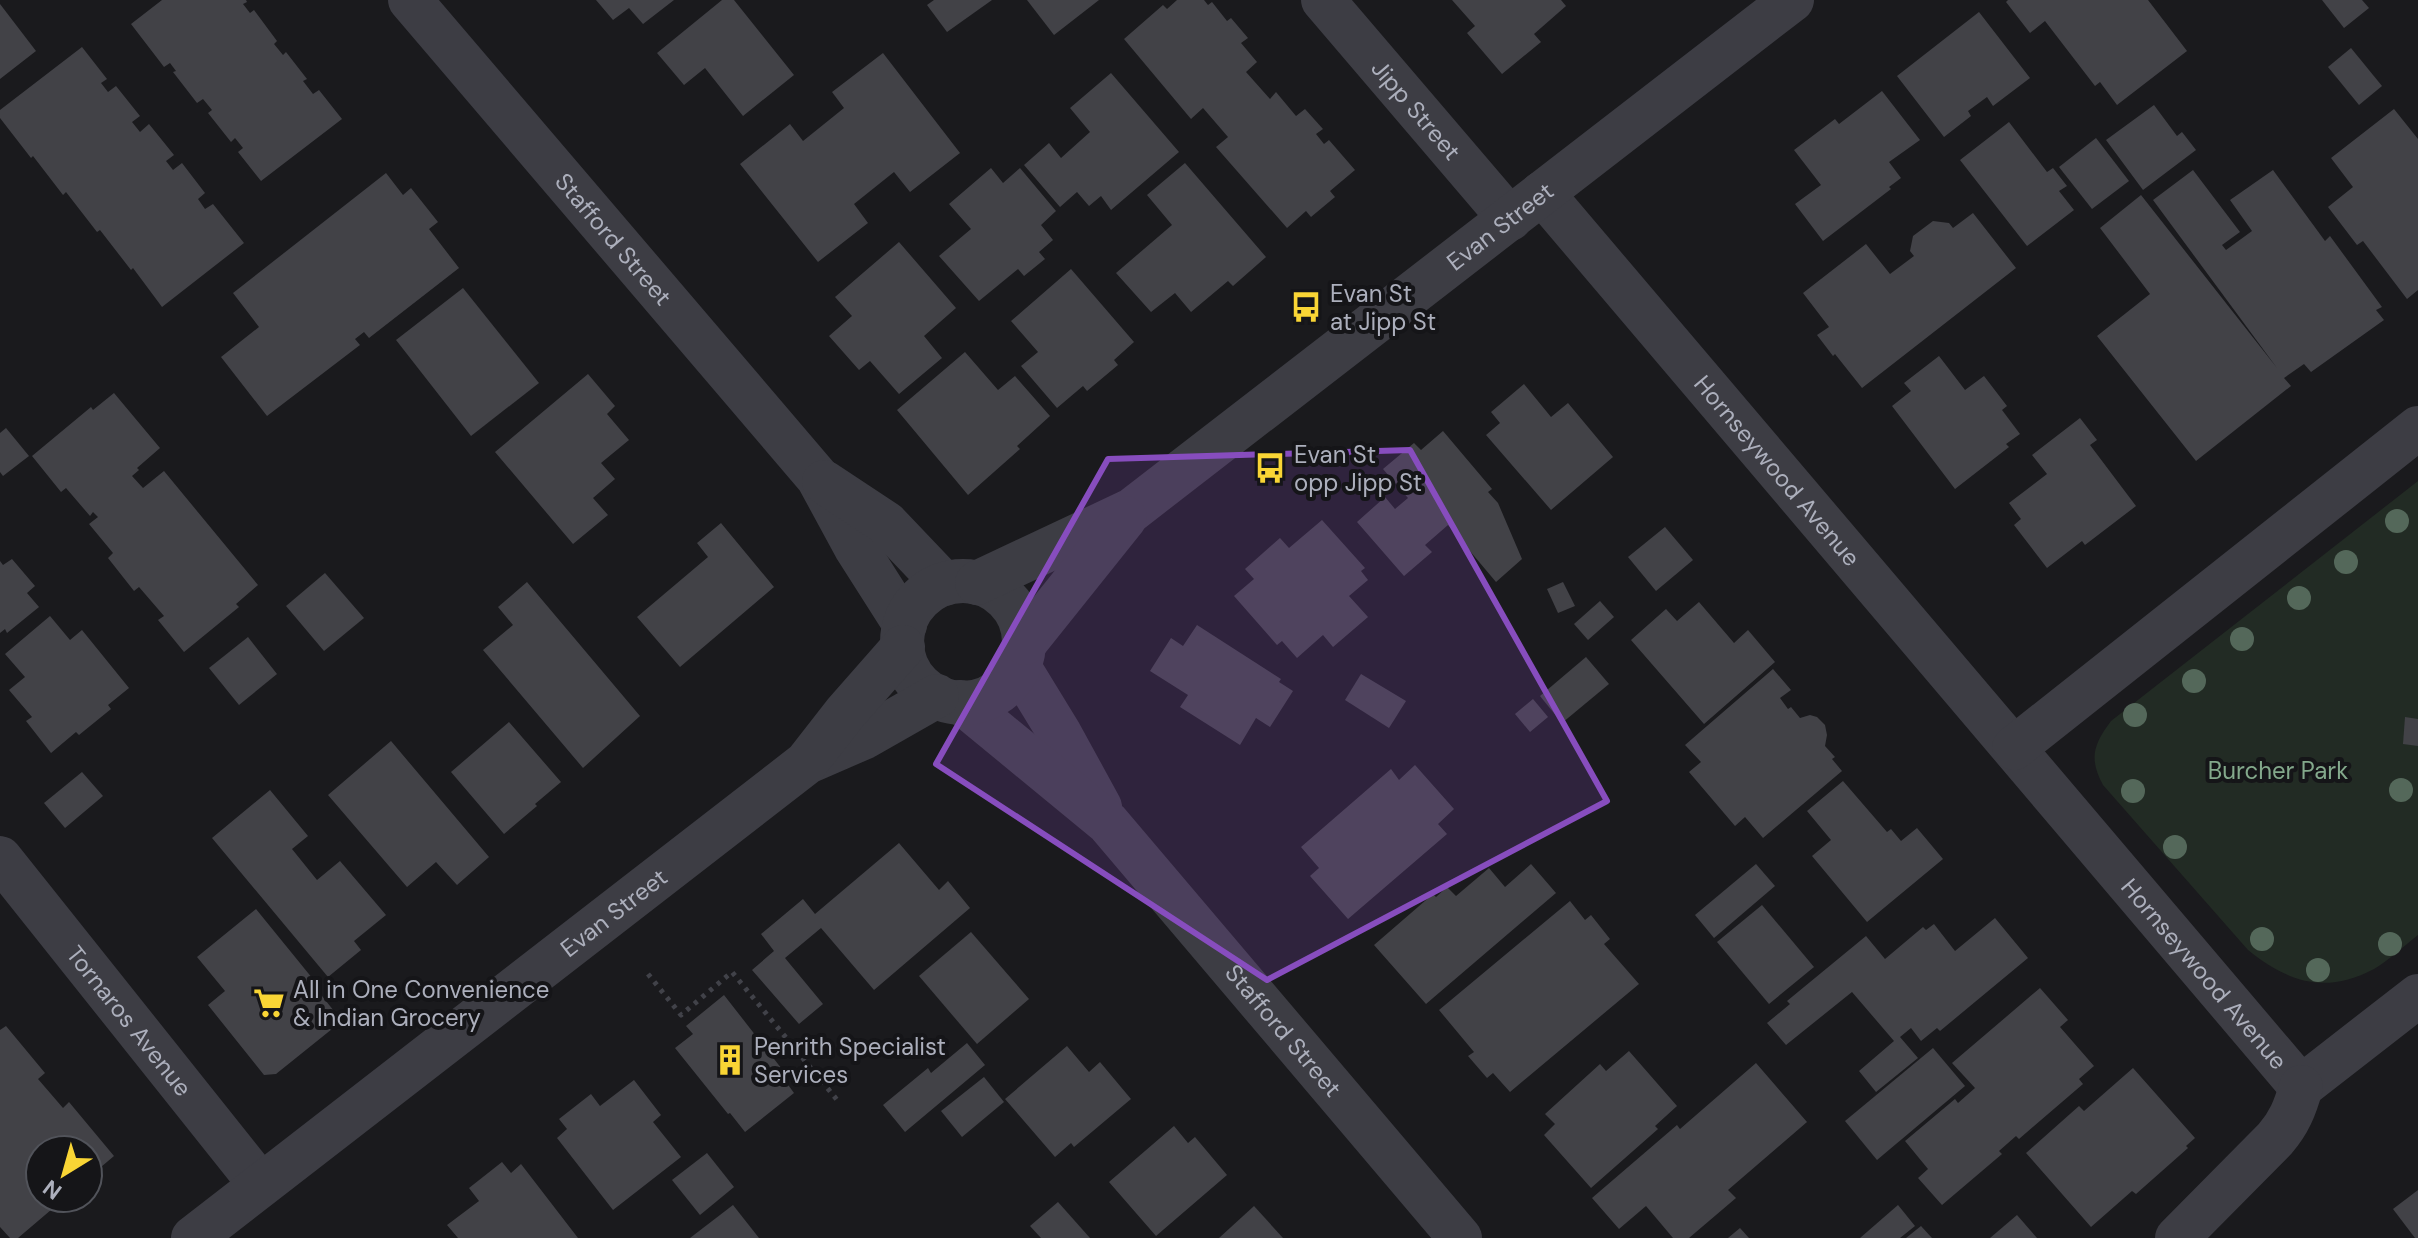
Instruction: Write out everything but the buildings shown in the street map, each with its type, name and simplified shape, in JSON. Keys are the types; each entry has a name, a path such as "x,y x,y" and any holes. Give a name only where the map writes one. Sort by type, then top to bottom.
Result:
{"street":[{"name":"Stafford Street","path":"410,0 818,478 904,636"},
{"name":"Jipp Street","path":"1323,0 1526,206"},
{"name":"Evan Street","path":"961,583 1132,510 1792,0"},
{"name":"Hornseywood Avenue","path":"1526,206 2014,748 2301,1087 2418,996"},
{"path":"2014,748 2418,428"},
{"name":"Stafford Street","path":"818,478 886,523 961,583"},
{"name":"Evan Street","path":"1022,655 1132,510"},
{"path":"961,583 993,589 1006,598 1022,626 1022,655 1010,682 996,693 979,700 949,699 924,687 913,676 906,663 904,636 911,611 930,590 961,583"},
{"name":"Evan Street","path":"806,763 904,636"},
{"name":"Stafford Street","path":"1022,655 1108,823"},
{"name":"Stafford Street","path":"949,699 1108,823 1460,1238"},
{"name":"Evan Street","path":"193,1238 806,763 949,699"},
{"name":"Tornaros Avenue","path":"0,858 260,1184"},
{"path":"2177,1238 2281,1133 2295,1109 2301,1087"}],"path":[{"path":"648,974 681,1015 732,972 838,1101"}],"highlighted area":[{"path":"1410,450 1607,801 1267,980 936,764 1108,459"}],"green space":[{"name":"Burcher Park","path":"2418,481 2418,935 2380,965 2356,977 2339,982 2308,981 2278,970 2248,950 2103,785 2096,767 2095,752 2100,737 2111,721"}],"place":[{"name":"Evan St at Jipp St","path":"1306,307"},
{"name":"Evan St opp Jipp St","path":"1270,468"},
{"name":"All in One Convenience & Indian Grocery","path":"269,1003"},
{"name":"Penrith Specialist Services","path":"730,1060"}]}
